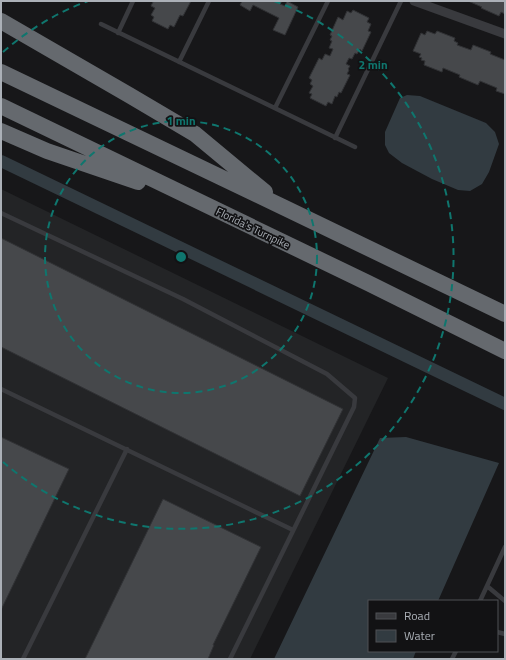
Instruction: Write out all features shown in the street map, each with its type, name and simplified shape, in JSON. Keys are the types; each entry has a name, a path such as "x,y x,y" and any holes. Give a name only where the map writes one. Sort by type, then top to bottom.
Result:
{"highway":[{"path":"1,21 195,134 285,208"},
{"path":"1,72 505,314"},
{"name":"Florida's Turnpike","path":"1,106 368,283 505,351"},
{"path":"1,131 47,151 200,203"}],"street":[{"path":"414,1 505,34"}],"lane":[{"path":"118,33 133,1"},
{"path":"179,62 209,1"},
{"path":"274,108 328,1"},
{"path":"335,138 401,1"},
{"path":"101,24 355,147"},
{"path":"1,213 183,299 327,374 355,398 354,407 230,659"},
{"path":"1,389 293,530"},
{"path":"23,659 127,449"},
{"path":"480,600 505,547"},
{"path":"487,586 505,601"}],"shaded area":[{"path":"1,189 388,378 250,659 1,659"}],"water":[{"path":"407,95 420,96 486,123 495,132 499,144 489,172 482,184 470,191 458,190 432,179 402,163 389,153 385,145 385,132 400,98"},
{"path":"406,437 499,463 438,600 368,600 368,652 416,652 413,659 274,659 380,438"}],"building":[{"path":"150,1 191,1 183,16 180,15 174,27 170,25 168,29 152,21 154,17 151,15 155,8 151,6 153,2"},
{"path":"242,1 282,1 280,4 285,6 287,1 298,7 285,35 273,30 279,18 253,5 250,11 240,5"},
{"path":"468,1 505,1 505,14 501,12 499,16"},
{"path":"353,10 369,18 367,22 371,24 368,31 371,32 362,51 360,49 357,54 355,53 352,59 349,58 346,64 350,66 347,74 350,75 341,93 339,92 337,97 335,96 332,104 328,102 326,106 310,98 312,94 309,93 313,86 310,84 312,80 309,78 319,58 322,60 325,54 330,56 333,49 329,48 332,41 330,40 332,36 330,35 338,17 343,20 347,11 351,13"},
{"path":"427,31 435,34 437,31 455,38 454,41 458,43 457,45 471,50 473,45 491,52 490,54 505,60 505,94 496,91 497,88 480,81 478,85 443,68 442,72 424,65 425,61 421,60 422,58 419,57 421,54 413,51 421,33 425,35"},
{"path":"1,238 343,409 300,496 1,347"},
{"path":"1,437 69,469 1,610"},
{"path":"163,499 261,547 213,645 208,659 85,659"}],"waterway":[{"path":"1,161 505,404"}]}
